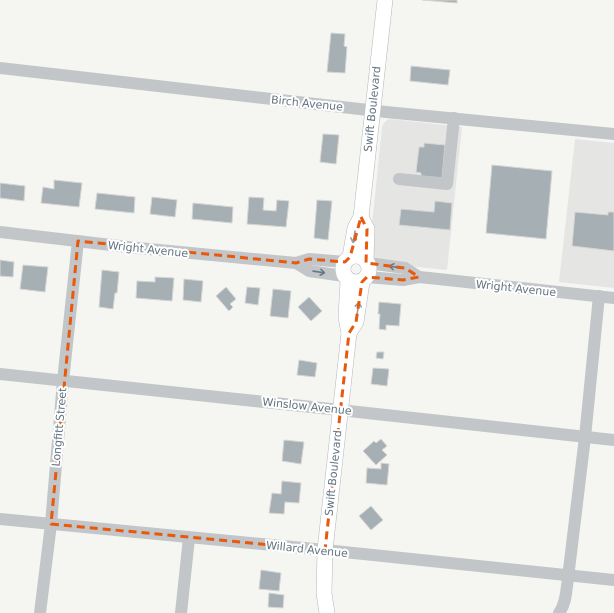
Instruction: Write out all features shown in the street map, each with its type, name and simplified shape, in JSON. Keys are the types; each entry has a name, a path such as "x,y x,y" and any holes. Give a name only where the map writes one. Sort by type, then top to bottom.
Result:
{"main road":[{"name":"Swift Boulevard","path":"327,613 324,593 325,550 349,333 356,322 355,228 361,217 385,0"}],"street":[{"name":"Birch Avenue","path":"0,68 372,110 614,134"},
{"path":"399,179 447,184 454,118"},
{"name":"Wright Avenue","path":"0,232 296,263 309,259 356,270 405,268 419,277 614,298"},
{"name":"Longfitt Street","path":"40,613 51,524 63,381 78,241"},
{"path":"559,613 566,598 585,437 599,296"},
{"name":"Winslow Avenue","path":"0,374 614,440"},
{"name":"Willard Avenue","path":"0,519 325,550 614,580"},
{"path":"181,613 189,538"}],"highlighted area":[{"path":"361,217 367,229 366,263 405,268 419,277 403,280 367,277 362,282 356,322 349,333 325,550 51,524 78,241 296,263 309,259 345,262 350,257"}],"shaded area":[{"path":"391,119 462,127 447,270 378,263 369,254 382,127 387,120"},
{"path":"575,139 614,143 614,288 559,282"}],"building":[{"path":"422,0 457,0 457,3"},
{"path":"331,33 345,34 344,46 347,47 345,73 327,72"},
{"path":"411,66 450,70 448,85 410,81"},
{"path":"323,134 339,135 336,164 320,162"},
{"path":"424,143 445,145 442,178 421,176 421,173 416,172 419,147 424,147"},
{"path":"492,165 552,171 546,239 486,233"},
{"path":"54,180 82,183 79,207 41,203 43,187 54,189"},
{"path":"0,183 25,186 24,201 0,198"},
{"path":"97,193 135,197 134,213 95,209"},
{"path":"152,197 177,200 175,217 150,214"},
{"path":"249,197 264,198 263,210 276,211 277,200 289,201 286,227 247,224"},
{"path":"317,200 332,201 328,240 314,238"},
{"path":"435,201 452,203 450,230 399,225 401,209 434,212"},
{"path":"193,203 233,207 232,223 192,219"},
{"path":"575,212 608,215 608,212 614,212 614,251 572,246"},
{"path":"0,260 14,262 13,277 0,276"},
{"path":"23,265 48,267 45,292 20,289"},
{"path":"102,270 119,272 117,293 115,293 113,309 99,307"},
{"path":"155,277 174,278 172,301 136,298 137,281 155,282"},
{"path":"184,279 203,281 201,302 183,300"},
{"path":"226,287 236,299 230,304 233,307 229,311 216,296"},
{"path":"247,287 260,288 258,305 245,303"},
{"path":"273,289 291,291 288,318 270,316"},
{"path":"309,297 322,311 311,321 298,307"},
{"path":"379,302 401,304 399,326 386,325 386,330 379,329"},
{"path":"377,352 384,352 383,359 376,358"},
{"path":"299,360 317,363 315,377 297,375"},
{"path":"373,368 389,369 387,386 371,384"},
{"path":"381,439 387,446 382,450 387,455 376,465 363,451 374,441 376,443"},
{"path":"284,440 304,442 301,464 282,461"},
{"path":"381,463 389,464 387,485 366,483 367,468 381,469"},
{"path":"282,481 301,483 299,503 285,502 284,514 269,513 272,493 281,494"},
{"path":"371,506 383,520 371,530 359,516"},
{"path":"261,570 281,573 279,591 259,589"},
{"path":"269,593 284,595 283,608 268,607"}]}
